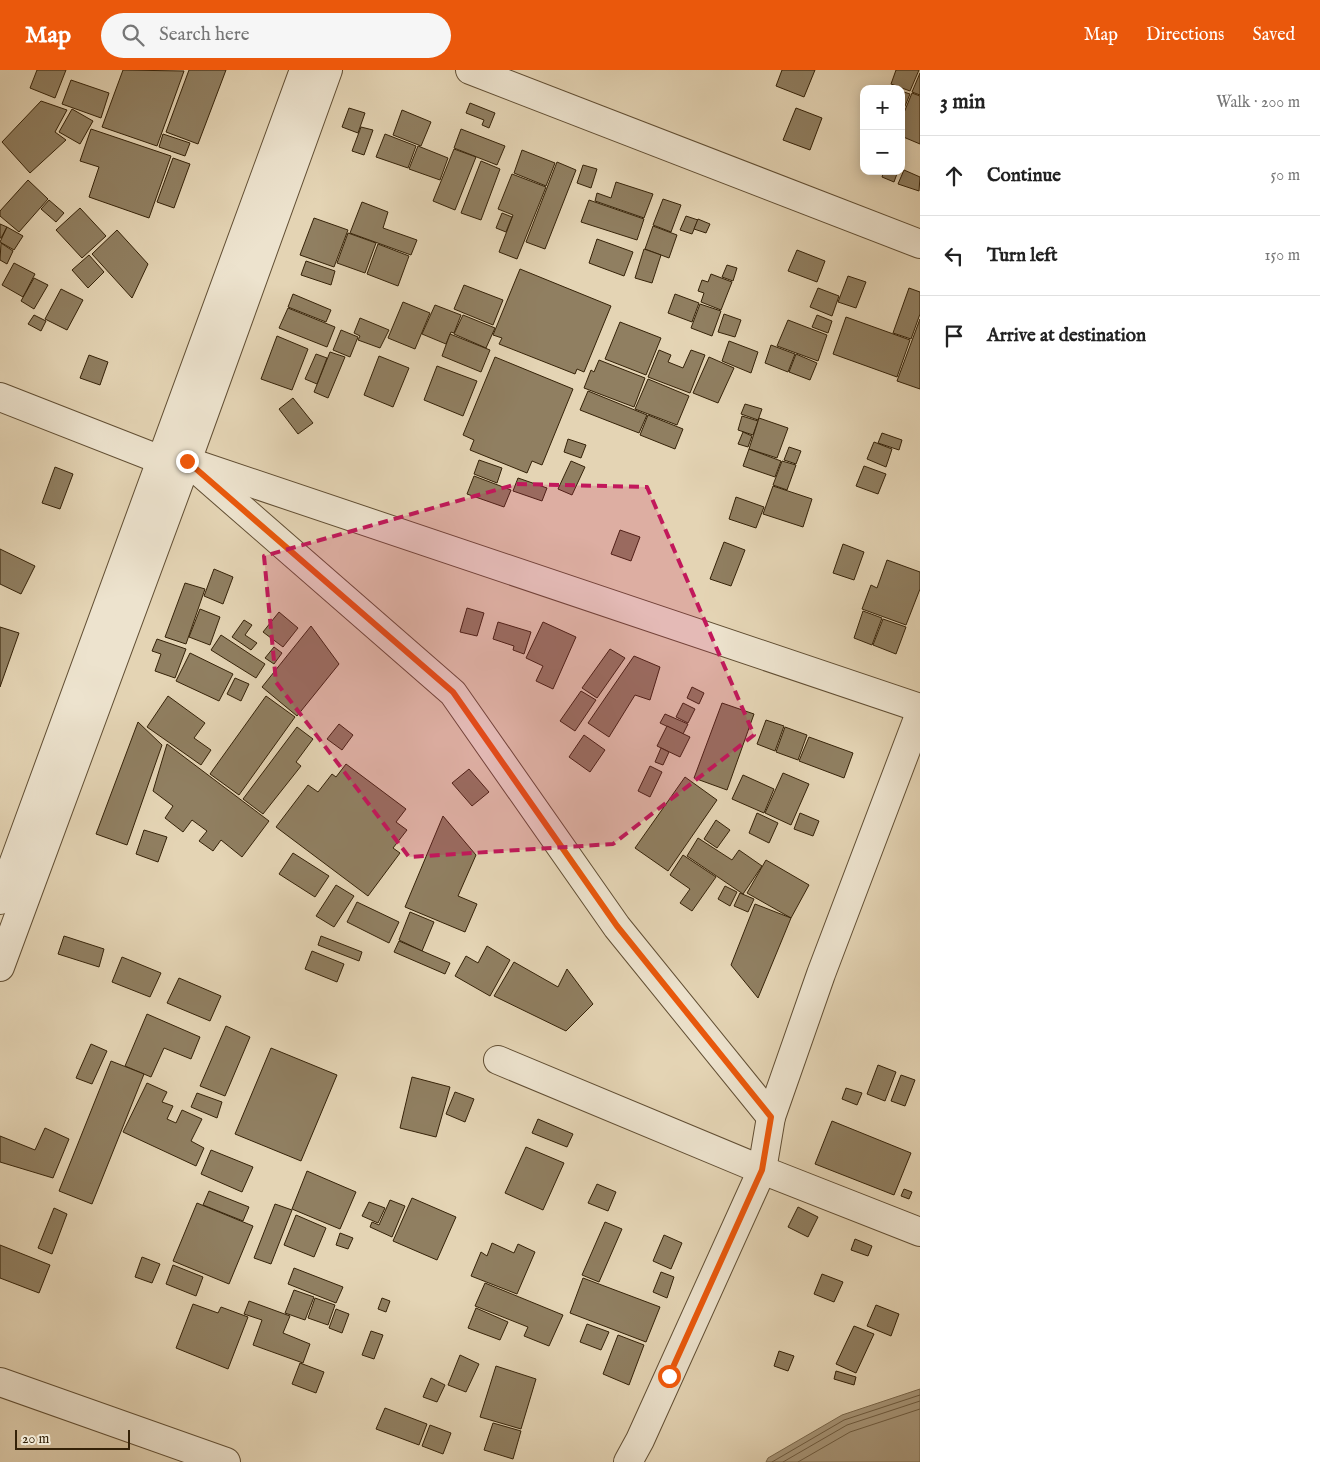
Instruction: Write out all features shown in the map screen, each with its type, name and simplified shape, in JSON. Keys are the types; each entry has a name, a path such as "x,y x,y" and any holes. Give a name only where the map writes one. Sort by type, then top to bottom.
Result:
{"street":[{"path":"0,900 7,860 160,460 304,70"},
{"path":"0,967 187,461 328,70"},
{"path":"470,70 920,244"},
{"path":"0,397 160,460"},
{"path":"187,461 920,708"},
{"path":"187,461 453,692 617,926 771,1117"},
{"path":"628,1462 640,1440 762,1170 771,1117 821,974 920,713"},
{"path":"498,1060 762,1170 920,1232"},
{"path":"0,1382 226,1462"}],"highlighted area":[{"path":"517,484 647,487 754,735 613,844 409,857 276,682 264,556"}],"water":[{"path":"920,1389 920,1462 766,1462 768,1458 842,1415"}],"building":[{"path":"37,70 66,70 55,98 30,88"},
{"path":"123,70 184,71 157,146 102,127"},
{"path":"189,70 226,70 198,144 166,132"},
{"path":"782,70 815,70 804,97 776,86"},
{"path":"896,70 919,70 910,91 905,89 905,85 891,84"},
{"path":"920,73 920,95 912,92"},
{"path":"71,80 109,93 101,118 62,104"},
{"path":"905,92 910,94 905,106"},
{"path":"912,93 920,96 920,144 905,138 905,110"},
{"path":"41,101 67,110 55,132 66,140 30,173 2,142"},
{"path":"470,103 495,113 489,128 482,125 484,120 466,113"},
{"path":"349,108 365,113 358,133 342,127"},
{"path":"796,108 822,118 810,150 783,140"},
{"path":"72,109 93,121 80,144 59,132"},
{"path":"402,110 431,122 421,146 393,135"},
{"path":"361,127 373,130 364,155 352,151"},
{"path":"91,129 171,156 149,218 89,197 99,167 80,161"},
{"path":"461,129 505,146 497,165 454,148"},
{"path":"163,134 190,143 185,156 159,147"},
{"path":"385,134 416,146 408,168 376,157"},
{"path":"418,146 448,158 440,180 409,169"},
{"path":"454,149 476,157 455,210 433,201"},
{"path":"522,150 555,163 546,186 514,173"},
{"path":"173,158 190,164 174,208 157,202"},
{"path":"481,161 500,169 481,220 461,213"},
{"path":"557,162 576,170 545,249 526,242"},
{"path":"583,165 597,169 591,188 577,183"},
{"path":"905,170 920,177 919,191 898,184 902,175 905,175"},
{"path":"512,174 546,187 517,259 499,252 513,215 498,209"},
{"path":"883,175 897,175 894,182 882,177"},
{"path":"28,180 48,199 19,232 0,216 0,211"},
{"path":"616,182 653,194 644,218 595,201 597,193 611,198"},
{"path":"663,199 681,205 671,232 653,225"},
{"path":"49,200 64,213 56,222 41,209"},
{"path":"589,200 644,219 637,240 581,222"},
{"path":"362,202 388,212 383,228 417,240 411,255 350,233"},
{"path":"80,208 106,236 82,258 56,230"},
{"path":"502,213 512,217 506,232 496,228"},
{"path":"686,216 698,220 692,234 680,230"},
{"path":"314,218 348,230 334,267 300,255"},
{"path":"698,219 710,224 706,233 694,229"},
{"path":"0,224 7,227 1,238 0,238"},
{"path":"653,226 677,235 669,258 645,249"},
{"path":"7,227 23,236 14,250 0,242"},
{"path":"117,230 148,264 132,298 92,254"},
{"path":"348,233 376,243 365,273 337,263"},
{"path":"597,239 633,252 624,276 589,263"},
{"path":"1,243 13,251 7,264 0,260"},
{"path":"378,244 409,256 398,286 367,274"},
{"path":"644,249 661,255 652,283 635,278"},
{"path":"797,250 825,261 817,282 788,271"},
{"path":"89,255 104,272 88,288 72,270"},
{"path":"306,261 335,271 331,285 301,275"},
{"path":"14,263 35,274 23,297 2,285"},
{"path":"727,265 737,268 733,281 722,277"},
{"path":"520,269 611,306 584,372 577,369 575,374 499,344 502,338 493,335"},
{"path":"711,274 732,282 721,310 701,302 704,293 698,291 702,280 708,282"},
{"path":"848,276 866,282 856,308 838,302"},
{"path":"34,278 48,285 34,309 21,301"},
{"path":"464,285 503,300 493,325 454,309"},
{"path":"818,288 839,296 832,316 810,307"},
{"path":"909,288 920,292 920,314 911,339 893,333"},
{"path":"61,289 83,300 67,330 45,319"},
{"path":"293,294 331,310 326,322 288,307"},
{"path":"675,294 699,303 692,322 668,313"},
{"path":"403,302 430,313 415,349 388,338"},
{"path":"700,304 721,311 712,336 691,328"},
{"path":"435,305 461,315 454,333 451,332 446,344 422,334"},
{"path":"288,308 335,327 327,347 279,328"},
{"path":"724,314 741,320 735,337 718,332"},
{"path":"34,315 46,321 41,331 28,324"},
{"path":"463,315 495,328 486,348 454,334"},
{"path":"817,315 832,321 828,333 812,327"},
{"path":"846,317 910,340 897,377 833,354"},
{"path":"360,318 389,330 380,348 358,340 360,336 354,333"},
{"path":"920,319 920,389 897,381"},
{"path":"788,320 827,335 818,361 777,346"},
{"path":"620,322 661,338 646,375 605,359"},
{"path":"341,330 358,337 350,357 333,350"},
{"path":"450,334 490,350 481,372 442,356"},
{"path":"277,336 308,349 292,390 261,379"},
{"path":"729,341 758,352 751,373 722,361"},
{"path":"771,345 795,354 788,372 765,363"},
{"path":"659,350 671,355 668,362 683,368 691,350 705,355 690,393 648,377"},
{"path":"330,352 345,357 328,398 314,392"},
{"path":"316,354 327,358 317,384 305,379"},
{"path":"796,354 817,363 810,380 789,372"},
{"path":"89,355 108,362 100,385 80,378"},
{"path":"379,356 409,368 393,407 364,395"},
{"path":"495,357 573,389 542,465 532,461 527,473 470,450 474,440 463,435"},
{"path":"709,357 734,368 718,403 693,393"},
{"path":"599,360 645,378 634,407 584,388 591,370 594,372"},
{"path":"437,366 477,381 463,416 424,400"},
{"path":"648,379 689,396 677,425 635,409"},
{"path":"588,391 647,415 639,433 580,410"},
{"path":"293,398 313,423 298,434 279,409"},
{"path":"745,404 762,409 758,420 741,414"},
{"path":"648,415 683,429 675,449 640,435"},
{"path":"742,416 758,421 753,435 738,430"},
{"path":"759,418 788,428 777,458 749,449"},
{"path":"743,432 752,436 748,447 738,444"},
{"path":"882,433 902,440 899,450 878,443"},
{"path":"568,439 586,445 581,458 564,452"},
{"path":"874,442 892,449 886,467 867,459"},
{"path":"789,447 801,451 796,464 784,460"},
{"path":"749,449 781,461 775,477 743,466"},
{"path":"479,460 502,468 497,483 474,474"},
{"path":"571,461 585,467 572,495 558,489"},
{"path":"782,461 796,465 787,490 773,485"},
{"path":"864,466 886,474 878,494 856,486"},
{"path":"55,467 73,474 60,509 42,503"},
{"path":"474,476 511,490 504,507 467,494"},
{"path":"518,478 547,488 542,501 513,491"},
{"path":"773,486 812,499 803,527 763,514"},
{"path":"736,497 764,507 756,528 729,519"},
{"path":"620,530 640,537 631,561 611,554"},
{"path":"724,542 745,550 731,586 710,579"},
{"path":"843,544 864,552 854,580 833,573"},
{"path":"0,549 35,566 21,594 0,584"},
{"path":"887,560 920,572 920,589 906,625 862,609 871,585 877,588"},
{"path":"214,569 233,577 223,604 204,596"},
{"path":"185,583 205,589 186,644 165,637"},
{"path":"467,608 484,613 477,636 460,632"},
{"path":"200,609 220,617 210,645 189,637"},
{"path":"863,611 882,618 872,645 854,638"},
{"path":"279,612 298,628 283,647 263,632"},
{"path":"883,619 906,627 896,654 873,645"},
{"path":"244,620 252,625 245,635 257,643 251,650 232,637"},
{"path":"498,622 531,632 524,654 513,650 514,646 493,639"},
{"path":"543,622 576,637 553,689 536,681 543,666 526,658"},
{"path":"311,626 339,664 297,716 262,687"},
{"path":"0,627 19,633 0,687"},
{"path":"221,635 265,664 256,678 211,650"},
{"path":"157,639 186,649 175,678 155,671 161,654 152,651"},
{"path":"274,647 282,653 274,664 265,658"},
{"path":"610,649 625,658 597,698 582,688"},
{"path":"190,653 233,674 219,701 176,681"},
{"path":"634,656 660,667 650,700 635,695 609,737 588,723"},
{"path":"235,678 249,684 241,701 227,694"},
{"path":"692,687 704,693 699,704 687,698"},
{"path":"581,691 596,700 575,731 560,721"},
{"path":"168,696 205,723 194,738 211,750 201,765 147,727"},
{"path":"266,696 295,717 239,795 210,774"},
{"path":"683,703 695,709 688,723 676,717"},
{"path":"722,703 754,714 727,790 694,778"},
{"path":"665,714 688,724 683,734 660,723"},
{"path":"766,720 784,726 775,751 757,744"},
{"path":"138,722 162,745 127,845 96,834"},
{"path":"339,724 353,735 342,750 327,739"},
{"path":"667,726 690,737 680,757 657,746"},
{"path":"297,727 313,739 296,762 301,766 263,814 243,799"},
{"path":"785,727 807,735 798,760 776,752"},
{"path":"584,735 605,750 590,772 569,757"},
{"path":"809,737 853,753 844,778 799,761"},
{"path":"167,744 269,821 242,857 221,840 213,851 199,841 207,831 192,820 183,832 165,818 173,806 153,791"},
{"path":"661,748 669,752 663,765 655,762"},
{"path":"346,764 406,809 396,822 407,830 393,848 400,853 368,896 276,827 308,785 318,792 332,774 336,777"},
{"path":"650,766 662,772 650,797 638,791"},
{"path":"469,769 489,792 472,806 452,783"},
{"path":"783,773 809,784 791,825 765,813"},
{"path":"743,775 774,789 764,813 732,799"},
{"path":"685,777 717,800 668,871 635,848"},
{"path":"757,813 778,823 769,843 749,833"},
{"path":"800,813 819,821 813,836 794,829"},
{"path":"443,816 476,855 458,896 477,904 465,932 405,907"},
{"path":"716,820 730,830 717,848 704,839"},
{"path":"144,830 167,837 158,862 136,854"},
{"path":"698,838 732,860 739,850 762,866 743,894 687,856"},
{"path":"293,853 329,876 315,897 279,874"},
{"path":"683,855 716,877 692,911 680,903 690,889 670,875"},
{"path":"766,860 809,885 791,918 747,893"},
{"path":"336,885 354,896 334,927 316,916"},
{"path":"725,886 737,892 730,906 718,899"},
{"path":"740,893 754,899 748,912 734,906"},
{"path":"357,902 399,922 389,943 347,922"},
{"path":"755,904 791,918 758,998 731,965"},
{"path":"410,912 434,922 422,951 399,940"},
{"path":"64,936 104,949 99,967 58,954"},
{"path":"321,936 362,952 359,961 318,945"},
{"path":"399,941 450,963 445,974 394,952"},
{"path":"487,946 510,960 490,996 455,976 466,956 478,963"},
{"path":"312,951 344,964 337,982 305,969"},
{"path":"122,957 161,973 150,997 112,982"},
{"path":"514,962 558,987 567,969 593,1004 566,1031 494,996"},
{"path":"179,978 221,996 210,1021 167,1003"},
{"path":"147,1014 200,1037 191,1059 164,1048 151,1077 125,1066"},
{"path":"226,1026 250,1037 225,1096 200,1086"},
{"path":"91,1044 107,1051 92,1084 76,1078"},
{"path":"271,1048 337,1075 301,1161 235,1134"},
{"path":"111,1061 144,1074 92,1204 59,1191"},
{"path":"878,1065 896,1072 885,1101 867,1094"},
{"path":"901,1075 915,1080 905,1106 891,1101"},
{"path":"412,1077 450,1087 436,1137 400,1128"},
{"path":"147,1083 167,1092 162,1102 173,1106 167,1119 176,1123 182,1110 202,1119 191,1141 204,1148 196,1166 123,1132"},
{"path":"846,1088 862,1093 857,1105 842,1099"},
{"path":"455,1092 474,1099 465,1122 446,1114"},
{"path":"197,1093 222,1102 217,1118 191,1107"},
{"path":"538,1119 573,1134 567,1147 532,1133"},
{"path":"832,1121 911,1153 894,1195 815,1164"},
{"path":"45,1128 69,1139 53,1178 0,1162 0,1136 35,1150"},
{"path":"526,1147 564,1163 543,1210 505,1193"},
{"path":"211,1150 253,1167 242,1192 201,1174"},
{"path":"307,1171 356,1192 340,1229 292,1209"},
{"path":"597,1184 616,1192 608,1211 588,1203"},
{"path":"904,1189 912,1192 909,1199 901,1196"},
{"path":"209,1191 249,1207 243,1221 203,1205"},
{"path":"412,1198 456,1217 437,1260 393,1241"},
{"path":"390,1200 405,1206 392,1237 370,1227 372,1222 379,1225"},
{"path":"369,1202 385,1208 378,1223 362,1216"},
{"path":"197,1203 253,1226 229,1284 173,1261"},
{"path":"275,1204 292,1210 271,1264 254,1258"},
{"path":"798,1207 818,1217 808,1237 788,1227"},
{"path":"54,1208 67,1214 52,1254 38,1248"},
{"path":"296,1215 326,1228 314,1257 284,1245"},
{"path":"605,1222 622,1229 599,1282 582,1275"},
{"path":"340,1233 353,1238 348,1249 336,1245"},
{"path":"664,1235 682,1243 671,1269 653,1261"},
{"path":"855,1239 872,1246 868,1256 851,1250"},
{"path":"492,1243 514,1253 518,1244 535,1252 517,1294 471,1276 481,1252 487,1256"},
{"path":"0,1245 50,1265 39,1293 0,1278"},
{"path":"142,1257 160,1264 152,1283 135,1277"},
{"path":"173,1265 203,1277 196,1296 166,1284"},
{"path":"294,1268 343,1287 336,1303 288,1284"},
{"path":"661,1272 674,1277 667,1298 653,1292"},
{"path":"822,1274 843,1282 834,1302 814,1294"},
{"path":"583,1278 660,1307 646,1342 570,1313"},
{"path":"485,1283 563,1315 549,1346 524,1336 528,1327 475,1306"},
{"path":"294,1290 314,1297 305,1320 285,1313"},
{"path":"315,1298 335,1305 328,1325 308,1318"},
{"path":"382,1298 390,1301 386,1312 378,1309"},
{"path":"249,1301 290,1316 283,1333 310,1344 303,1363 253,1345 262,1320 244,1314"},
{"path":"193,1304 218,1313 221,1307 248,1317 228,1369 176,1348"},
{"path":"876,1305 899,1314 891,1336 867,1326"},
{"path":"476,1308 508,1322 500,1340 468,1328"},
{"path":"336,1309 349,1314 342,1333 329,1328"},
{"path":"587,1324 609,1332 601,1350 580,1342"},
{"path":"854,1326 874,1334 856,1373 836,1364"},
{"path":"371,1331 383,1335 374,1359 362,1355"},
{"path":"618,1335 644,1345 629,1385 603,1374"},
{"path":"779,1351 794,1356 788,1371 774,1366"},
{"path":"460,1355 479,1364 466,1392 448,1385"},
{"path":"300,1363 324,1372 316,1393 292,1384"},
{"path":"496,1366 536,1379 521,1429 480,1417"},
{"path":"836,1371 856,1377 854,1385 834,1379"},
{"path":"431,1378 445,1385 437,1402 423,1397"},
{"path":"385,1408 427,1424 419,1445 376,1429"},
{"path":"493,1423 521,1431 513,1459 484,1450"},
{"path":"430,1425 451,1433 443,1454 422,1446"}],"route":[{"path":"187,461 453,692 617,926 771,1117 762,1170 669,1376"}]}
